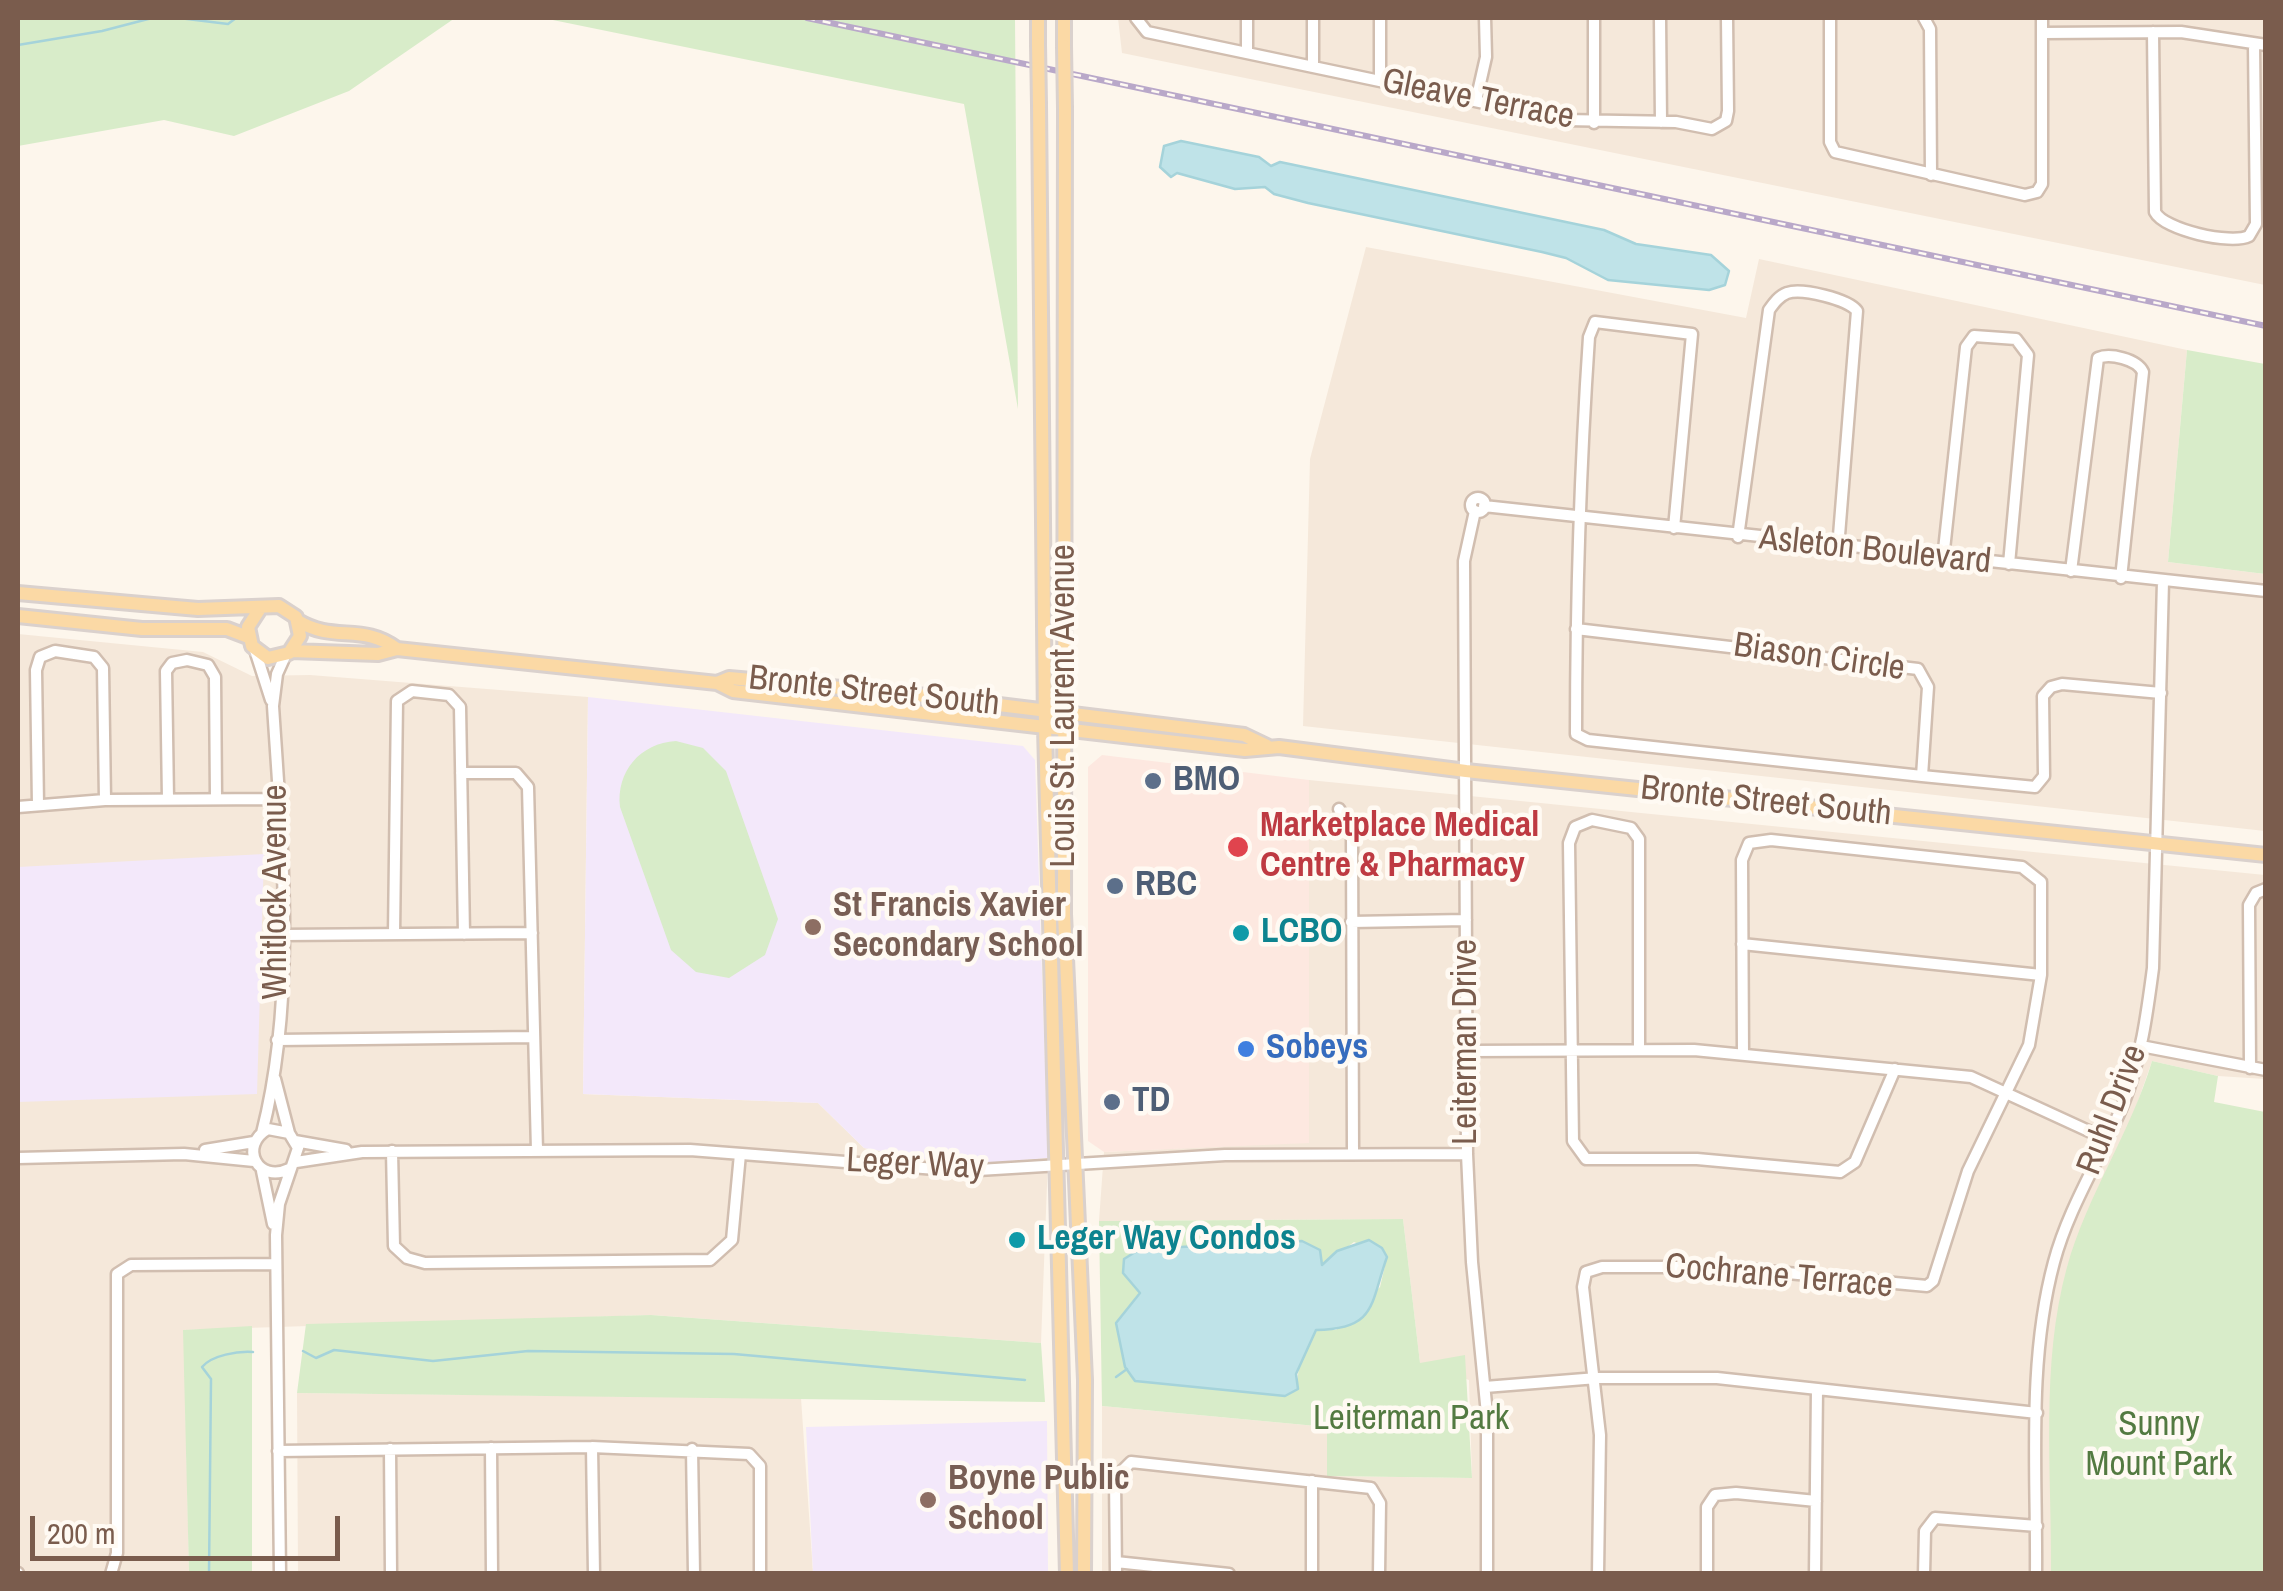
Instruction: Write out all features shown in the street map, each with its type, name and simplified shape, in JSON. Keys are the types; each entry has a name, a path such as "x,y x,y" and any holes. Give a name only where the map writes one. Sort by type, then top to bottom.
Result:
{"main road":[{"name":"Louis St. Laurent Avenue","path":"1038,18 1045,728 1067,1574"},
{"name":"Louis St. Laurent Avenue","path":"1064,18 1064,914 1085,1380 1084,1574"},
{"path":"18,592 259,610 279,606 298,621 300,636 289,653 268,658 227,629 142,629 18,616"},
{"path":"251,643 252,617 259,610"},
{"name":"Bronte Street South","path":"298,621 324,633 378,635 397,648"},
{"name":"Bronte Street South","path":"289,653 378,654 397,648 717,683 733,691 1045,728 1244,750 1267,746 1466,771 2266,855"},
{"name":"Bronte Street South","path":"717,683 729,678 1066,712 1244,735 1267,746"}],"street":[{"name":"Gleave Terrace","path":"1136,18 1147,32 1476,101 1594,123 1661,122 1712,129 1726,121 1727,18"},
{"path":"1247,18 1248,53"},
{"path":"1313,18 1313,67"},
{"path":"1380,18 1380,81"},
{"path":"1476,101 1486,58 1485,18"},
{"path":"1594,18 1594,123"},
{"path":"1660,18 1661,122"},
{"path":"1830,18 1830,142 1835,152 2019,194 2037,192 2043,171 2042,18"},
{"path":"1924,18 1930,29 1930,176"},
{"path":"2042,33 2154,32 2260,45 2256,224 2248,236 2234,240 2167,226 2155,212 2154,32"},
{"path":"1738,537 1769,310 1778,298 1793,292 1851,303 1858,311 1838,548"},
{"path":"1674,528 1692,334 1595,322 1589,337 1576,517 1576,734 1582,739 2035,787 2044,776 2043,696 2050,687 2062,684 2161,694"},
{"path":"1942,558 1966,347 1974,336 1985,333 2016,339 2028,355 2009,564"},
{"path":"2072,571 2097,362 2104,355 2135,362 2143,372 2122,578"},
{"name":"Asleton Boulevard","path":"1479,508 2266,591"},
{"name":"Leiterman Drive","path":"1479,508 1464,561 1466,920 1468,1154 1472,1262 1485,1387 1488,1574"},
{"name":"Ruhl Drive","path":"2036,1574 2037,1413 2046,1295 2067,1222 2132,1080 2153,968 2163,581"},
{"name":"Biason Circle","path":"1576,628 1918,669 1928,686 1922,776"},
{"name":"Whitlock Avenue","path":"251,643 273,706"},
{"path":"38,805 36,670 40,657 55,652 94,657 103,668 105,800"},
{"name":"Whitlock Avenue","path":"258,1137 275,1078 282,935 273,706 278,674 289,653"},
{"path":"168,799 166,671 172,664 187,660 208,665 214,676 216,799"},
{"path":"394,934 397,701 402,694 449,695 460,707 464,934"},
{"path":"461,773 516,773 524,778 537,1150"},
{"path":"18,807 105,800 279,799"},
{"path":"1339,809 1352,832 1353,1154"},
{"path":"1639,1050 1638,839 1631,828 1592,820 1575,827 1570,836 1573,1141 1586,1159 1697,1159 1840,1172 1854,1162 1895,1068"},
{"path":"1744,1054 1744,850 1758,840 2032,871 2042,890 2041,975 2029,1045 2010,1093"},
{"path":"2250,1068 2248,905 2256,893 2266,890"},
{"path":"1351,922 1466,920"},
{"path":"282,935 532,933"},
{"path":"1742,944 2041,975"},
{"path":"277,1040 534,1037"},
{"path":"2140,1046 2266,1070"},
{"path":"1469,1052 1639,1050 1744,1054 1971,1078 2106,1140"},
{"name":"Whitlock Avenue","path":"275,1078 292,1137"},
{"name":"Cochrane Terrace","path":"1596,1378 1583,1287 1586,1272 1594,1267 1723,1268 1927,1286 1933,1280 1968,1171 1999,1104 2010,1093"},
{"path":"184,1154 258,1137 276,1128 292,1137 292,1166 276,1234 280,1574"},
{"path":"258,1137 258,1166 276,1234"},
{"name":"Leger Way","path":"292,1137 362,1152"},
{"path":"392,1151 394,1246 407,1258 425,1263 710,1260 732,1240 740,1154"},
{"name":"Leger Way","path":"292,1166 362,1152 392,1151 740,1154 962,1172 1225,1155 1468,1154"},
{"path":"18,1158 184,1154 258,1166 276,1174 292,1166"},
{"path":"111,1574 118,1553 117,1274 131,1265 276,1264"},
{"path":"1485,1387 1596,1378 1717,1378 2037,1413"},
{"path":"1596,1378 1598,1574"},
{"path":"1815,1574 1817,1389"},
{"path":"278,1451 592,1447 692,1448 749,1454 760,1466 760,1574"},
{"path":"592,1447 594,1574"},
{"path":"491,1448 492,1574"},
{"path":"692,1448 694,1574"},
{"path":"390,1449 391,1574"},
{"path":"1229,1574 1116,1568 1115,1478 1131,1462 1363,1486 1376,1492 1380,1503 1379,1574"},
{"path":"1312,1481 1312,1574"},
{"path":"1707,1574 1707,1506 1715,1495 1736,1492 1816,1501"},
{"path":"1924,1574 1925,1531 1935,1518 2037,1526"}],"shaded area":[{"path":"1118,18 2265,18 2265,285 1122,53"},
{"path":"1366,247 1746,318 1759,259 2187,350 2168,562 2265,574 2265,831 1303,726 1310,459"},
{"path":"18,634 203,652 252,676 310,675 588,697 583,1094 818,1103 864,1148 958,1165 1048,1158 1041,1343 651,1315 184,1330 189,1573 18,1573"},
{"name":"St Francis Xavier Secondary School","path":"588,697 1023,746 1035,760 1048,1158 958,1165 864,1148 818,1103 583,1094"},
{"path":"1102,755 1309,780 1309,1143 1104,1152 1088,1141 1088,767"},
{"path":"1309,780 2265,875 2265,1079 2218,1076 2152,1061 2130,1124 2068,1264 2052,1360 2051,1573 1102,1573 1102,1406 1327,1427 1328,1476 1472,1478 1469,1380 1420,1363 1403,1219 1099,1221 1104,1152 1309,1142"},
{"path":"264,854 257,1094 18,1102 18,867"},
{"path":"297,1393 801,1398 813,1573 298,1573"},
{"name":"Boyne Public School","path":"1047,1421 1048,1573 813,1573 806,1427"}],"green space":[{"path":"18,18 455,18 349,91 234,136 164,120 18,146"},
{"path":"543,18 1015,18 1018,409 964,104"},
{"path":"2187,350 2265,364 2265,574 2168,562"},
{"path":"676,741 703,748 726,771 778,919 765,955 729,978 696,972 671,950 620,807 622,782 633,762 652,747"},
{"name":"Sunny Mount Park","path":"2152,1061 2218,1076 2214,1102 2265,1112 2265,1573 2051,1573 2050,1381 2059,1304 2076,1240"},
{"name":"Leiterman Park","path":"1403,1219 1420,1363 1465,1355 1472,1478 1327,1476 1327,1427 1102,1406 1099,1221","holes":["1302,1241 1322,1266 1354,1242 1387,1257 1380,1287 1336,1330 1317,1330 1312,1337 1300,1365 1298,1389 1285,1396 1135,1381 1129,1306 1140,1293 1140,1249"]},
{"path":"651,1315 1041,1343 1045,1402 297,1393 306,1324"},
{"path":"252,1326 252,1573 189,1573 183,1330"}],"water":[{"path":"1181,141 1259,157 1271,166 1280,162 1604,230 1636,244 1711,255 1729,271 1725,285 1709,290 1608,280 1566,258 1542,252 1308,203 1274,194 1265,187 1235,189 1177,173 1171,177 1160,167 1164,146"},
{"path":"1369,1240 1382,1248 1387,1257 1368,1311 1350,1325 1316,1330 1296,1374 1298,1389 1285,1396 1135,1381 1125,1367 1116,1323 1140,1293 1123,1273 1124,1259 1140,1249 1302,1241 1320,1250 1322,1265 1337,1251"}],"waterway":[{"path":"18,45 152,18"},
{"path":"179,18 228,24 236,18"},
{"path":"303,1351 316,1358 334,1350 433,1361 528,1351 734,1354 1025,1380"},
{"path":"209,1574 211,1379 202,1367 212,1359 253,1352"},
{"path":"1116,1377 1127,1369"}],"railway":[{"path":"807,18 2266,326"}],"place":[{"name":"BMO","path":"1153,781"},
{"name":"Marketplace Medical Centre & Pharmacy","path":"1238,847"},
{"name":"RBC","path":"1115,886"},
{"name":"St Francis Xavier Secondary School","path":"813,927"},
{"name":"LCBO","path":"1241,933"},
{"name":"Sobeys","path":"1246,1049"},
{"name":"TD","path":"1112,1102"},
{"name":"Leger Way Condos","path":"1017,1240"},
{"name":"Boyne Public School","path":"928,1500"}]}
